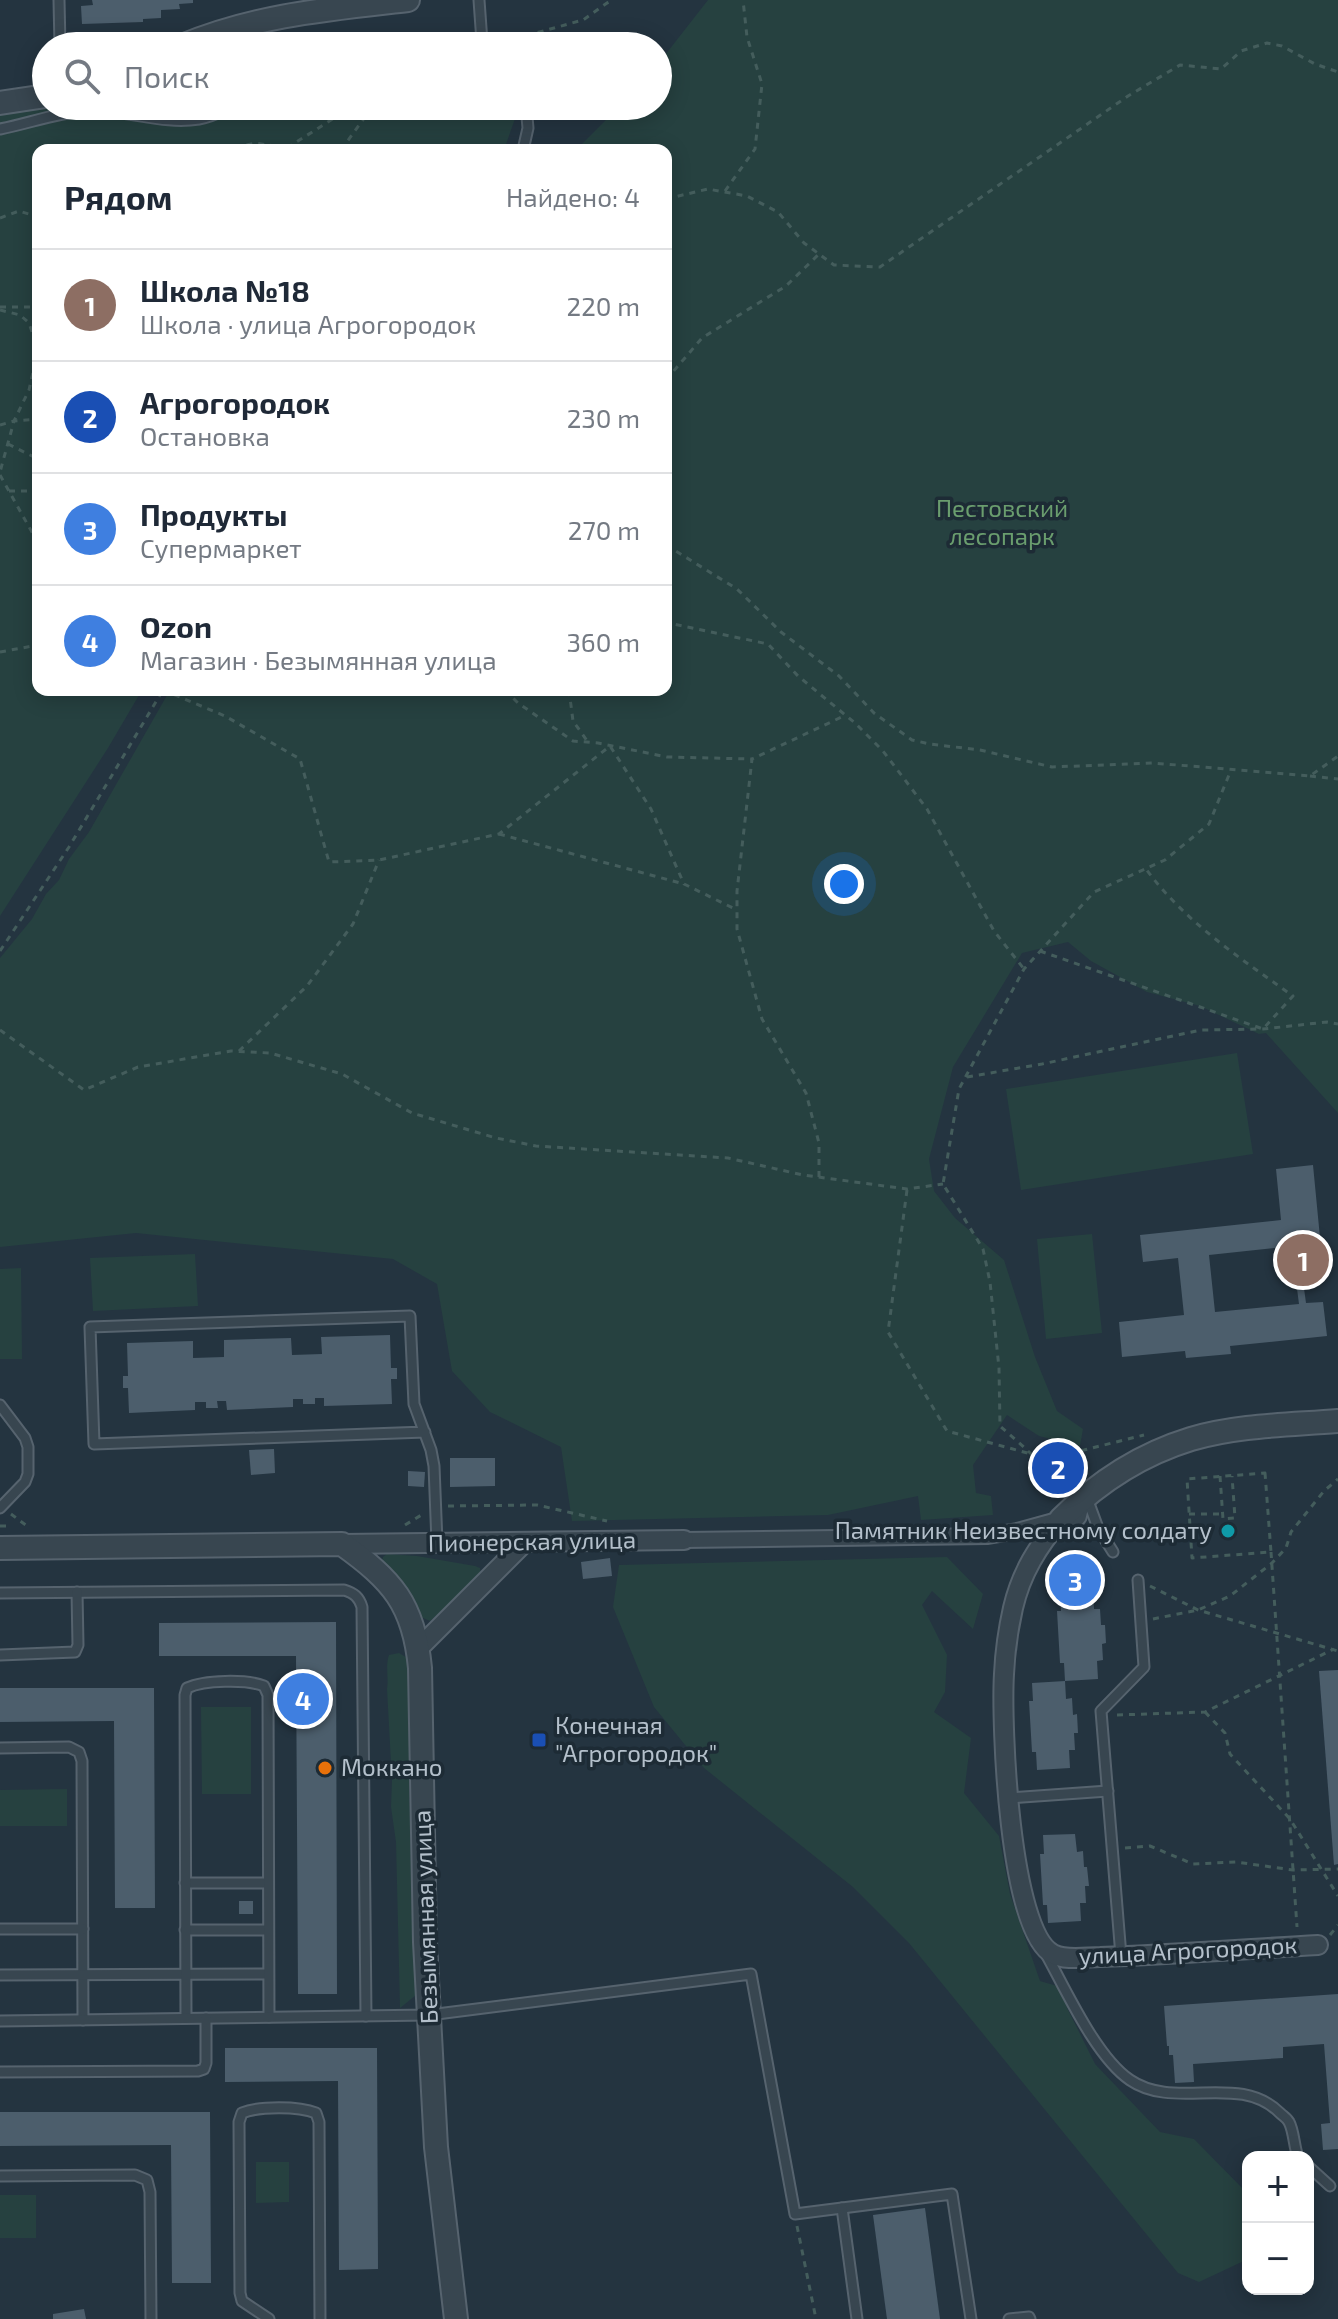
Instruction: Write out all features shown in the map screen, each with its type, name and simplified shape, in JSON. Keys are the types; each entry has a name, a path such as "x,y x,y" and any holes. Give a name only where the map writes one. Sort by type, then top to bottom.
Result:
{"street":[{"path":"217,32 305,11 408,0"},
{"path":"0,103 32,98"},
{"path":"1041,1946 1032,1929 1019,1881 1003,1710 1004,1674 1013,1607 1025,1571 1040,1544 1086,1494 1167,1447 1194,1438 1258,1428 1338,1421"},
{"name":"Пионерская улица","path":"0,1548 988,1536 1017,1531 1064,1516"},
{"path":"418,1649 525,1542"},
{"name":"Безымянная улица","path":"342,1544 380,1573 395,1591 408,1613 418,1649 422,1839 436,2147 456,2319"},
{"name":"улица Агрогородок","path":"1041,1946 1054,1955 1121,1956 1325,1939"}],"lane":[{"path":"59,0 60,32"},
{"path":"479,0 485,32"},
{"path":"0,129 41,120"},
{"path":"170,120 198,120"},
{"path":"524,144 527,120"},
{"path":"425,1432 94,1444 90,1327 410,1316 414,1404 425,1432 434,1466 437,1543"},
{"path":"0,1405 25,1438 28,1447 25,1482 1,1507"},
{"path":"1086,1494 1098,1528 1113,1552"},
{"path":"1121,1956 1101,1711 1144,1667 1138,1580"},
{"path":"0,1593 344,1590 359,1599 362,1607 366,2016"},
{"path":"0,1655 75,1652 78,1645 77,1592"},
{"path":"186,2018 185,1695 187,1688 198,1683 255,1683 264,1686 268,1695 269,2017"},
{"path":"0,1748 69,1747 79,1752 82,1761 83,2020"},
{"path":"1010,1798 1108,1791"},
{"path":"185,1883 268,1883"},
{"path":"0,1929 83,1929"},
{"path":"185,1930 268,1930"},
{"path":"1041,1946 1098,2045 1129,2080 1153,2091 1239,2093 1268,2101 1289,2122 1296,2151"},
{"path":"0,1975 268,1974"},
{"path":"0,2021 429,2015 751,1974 795,2214 952,2194 971,2319"},
{"path":"0,2072 198,2071 204,2069 206,2063 206,2018"},
{"path":"269,2319 242,2301 240,2293 239,2122 242,2113 251,2109 306,2109 316,2113 319,2122 320,2319"},
{"path":"1314,2171 1330,2186"},
{"path":"0,2176 135,2175 147,2180 150,2192 151,2319"},
{"path":"842,2208 857,2319"},
{"path":"1009,2319 1030,2319"}],"path":[{"path":"537,32 583,20 614,0"},
{"path":"724,192 755,149 762,84 747,37 743,0"},
{"path":"672,198 708,189 747,196 778,212 804,243 834,265 880,267 1128,96 1180,65 1221,69 1241,51 1267,43 1282,46 1315,64 1338,72"},
{"path":"296,144 332,120"},
{"path":"345,144 363,120"},
{"path":"245,144 273,144"},
{"path":"2,218 19,211 32,215"},
{"path":"672,373 702,338 786,286 819,254"},
{"path":"0,308 32,307"},
{"path":"0,308 20,315 29,323 32,333"},
{"path":"32,378 14,421 0,473 32,532"},
{"path":"0,425 32,420"},
{"path":"8,444 32,456"},
{"path":"9,491 32,492"},
{"path":"672,549 737,589 781,632 839,676 874,713 912,740 980,750 1052,767 1153,763 1338,779"},
{"path":"672,623 768,644 798,676 846,715 883,751 927,809 994,931 1024,969"},
{"path":"0,652 32,646"},
{"path":"0,951 69,847 159,696"},
{"path":"177,696 225,716 300,759 329,862 379,860 499,834 610,746"},
{"path":"511,696 573,741 667,757 752,759 846,715"},
{"path":"570,696 573,721 588,742"},
{"path":"610,746 651,809 686,885"},
{"path":"1310,776 1338,756"},
{"path":"752,759 737,891 737,929 762,1019 806,1093 819,1143 819,1177"},
{"path":"1064,1516 1055,1481 1000,1426 999,1368 990,1282 983,1249 943,1184 959,1089 1024,969 1094,892 1165,860 1209,824 1231,770"},
{"path":"499,834 686,885 737,910"},
{"path":"238,1051 307,986 353,924 379,860"},
{"path":"1145,869 1161,891 1224,947 1293,996 1263,1029"},
{"path":"1040,951 1263,1029"},
{"path":"966,1077 1201,1030 1263,1029 1327,1022 1338,1024"},
{"path":"0,1030 84,1090 138,1067 238,1051 270,1053 342,1074 412,1113 496,1138 536,1146 728,1158 819,1177 907,1189 943,1184"},
{"path":"907,1189 888,1332 947,1431 1031,1454"},
{"path":"1271,1552 1192,1558 1187,1479 1265,1473 1278,1634 1295,1908"},
{"path":"1220,1476 1223,1519 1235,1518 1232,1476"},
{"path":"1141,1621 1198,1610 1230,1596 1286,1548 1291,1532 1324,1491 1338,1479"},
{"path":"398,1529 436,1506 537,1505 611,1522"},
{"path":"1,1507 27,1526"},
{"path":"1189,1514 1223,1514"},
{"path":"0,1526 38,1526"},
{"path":"1138,1580 1198,1610 1336,1650"},
{"path":"1101,1715 1205,1712 1336,1650"},
{"path":"1205,1712 1225,1733 1230,1754 1290,1819 1338,1896"},
{"path":"1113,1849 1150,1846 1193,1864 1236,1862 1293,1870 1338,1869"},
{"path":"1325,1939 1338,1925"},
{"path":"795,2214 816,2319"}],"green space":[{"name":"Пестовский лесопарк","path":"708,0 1338,0 1338,1113 1266,1033 1259,1034 1200,1006 1147,992 1091,961 1068,942 1022,953 953,1067 929,1159 934,1191 955,1218 1004,1260 1035,1357 1057,1411 1083,1429 1080,1446 1039,1436 1007,1415 973,1465 976,1493 991,1496 993,1515 921,1520 918,1496 828,1515 572,1521 561,1447 490,1412 452,1371 437,1284 393,1259 136,1233 0,1247 0,958 59,880 167,696 672,696 672,144 582,144 606,120 672,120 672,46"},
{"path":"32,110 32,120 515,120 506,144 32,144 32,696 138,696 0,916 0,113"},
{"path":"1237,1053 1253,1154 1021,1190 1006,1089"},
{"path":"1092,1234 1102,1333 1046,1339 1037,1239"},
{"path":"195,1254 198,1306 93,1311 90,1258"},
{"path":"21,1268 22,1359 0,1359 0,1269"},
{"path":"387,1554 475,1566 480,1568 481,1577 430,1621 421,1617 404,1588 382,1562"},
{"path":"947,1557 983,1594 973,1629 932,1591 922,1605 947,1655 945,1692 934,1712 971,1738 964,1793 999,1836 1010,1894 1040,1981 1064,1988 1067,2008 1095,2064 1160,2132 1194,2139 1242,2188 1242,2262 1199,2282 1178,2273 909,1943 853,1887 704,1768 654,1707 613,1607 619,1565"},
{"path":"399,1653 409,1659 409,1783 416,1995 400,2008 396,1842 391,1807 387,1689 389,1655"},
{"path":"201,1707 251,1707 251,1794 202,1794"},
{"path":"67,1789 67,1826 0,1826 0,1790"},
{"path":"256,2162 289,2162 289,2202 256,2203"},
{"path":"0,2195 36,2195 36,2238 0,2238"}],"building":[{"path":"92,0 193,0 193,3 179,4 180,9 161,10 161,18 143,19 143,22 82,24 81,6 93,5"},
{"path":"1313,1165 1324,1279 1303,1281 1306,1303 1323,1302 1327,1336 1230,1346 1231,1354 1186,1358 1185,1351 1122,1357 1119,1322 1184,1315 1178,1258 1143,1262 1140,1235 1281,1220 1276,1169","holes":["1283,1247 1286,1281 1296,1281 1299,1304 1215,1312 1209,1255"]},
{"path":"390,1335 391,1368 397,1368 397,1379 391,1379 392,1404 324,1406 324,1398 315,1398 315,1404 303,1404 303,1399 293,1399 293,1407 227,1410 226,1401 217,1401 218,1408 206,1408 206,1402 195,1402 195,1410 129,1413 128,1388 123,1388 123,1376 128,1376 127,1343 193,1341 193,1358 224,1357 224,1340 291,1338 292,1355 322,1354 321,1337"},
{"path":"274,1449 275,1473 251,1475 249,1450"},
{"path":"450,1458 495,1458 495,1486 450,1487"},
{"path":"408,1471 425,1472 424,1487 408,1486"},
{"path":"610,1558 612,1576 583,1579 581,1562"},
{"path":"1090,1571 1091,1586 1060,1588 1059,1573"},
{"path":"1093,1591 1094,1609 1100,1609 1101,1625 1105,1625 1103,1660 1097,1661 1098,1679 1065,1681 1064,1663 1060,1663 1057,1611 1061,1611 1060,1593"},
{"path":"336,1622 337,1994 298,1994 296,1656 159,1656 159,1623"},
{"path":"1338,1670 1338,1864 1334,1865 1319,1671"},
{"path":"1065,1681 1066,1699 1072,1698 1073,1715 1077,1714 1078,1733 1074,1733 1075,1750 1069,1750 1070,1768 1037,1770 1036,1752 1032,1752 1029,1701 1033,1701 1032,1683"},
{"path":"0,1688 154,1688 155,1908 115,1908 114,1721 0,1722"},
{"path":"1075,1834 1077,1852 1083,1851 1089,1886 1085,1886 1086,1903 1080,1903 1081,1921 1048,1923 1047,1905 1043,1905 1040,1854 1044,1854 1043,1835"},
{"path":"239,1901 253,1901 253,1914 239,1914"},
{"path":"1338,1994 1338,2149 1323,2150 1321,2124 1330,2123 1324,2044 1283,2047 1283,2058 1193,2064 1194,2082 1175,2083 1173,2055 1169,2055 1167,2046 1164,2006"},
{"path":"225,2048 377,2048 378,2269 339,2270 338,2081 225,2082"},
{"path":"0,2112 210,2112 211,2283 172,2283 171,2145 0,2146"},
{"path":"925,2208 940,2319 887,2319 873,2215"},
{"path":"84,2309 86,2319 53,2319 53,2314"}],"place":[{"name":"Школа №18","path":"1303,1260"},
{"name":"Агрогородок","path":"1058,1468"},
{"name":"Памятник Неизвестному солдату","path":"1228,1531"},
{"name":"Продукты","path":"1075,1580"},
{"name":"Ozon","path":"303,1699"},
{"name":"Конечная \"Агрогородок\"","path":"539,1740"},
{"name":"Моккано","path":"325,1768"}]}
